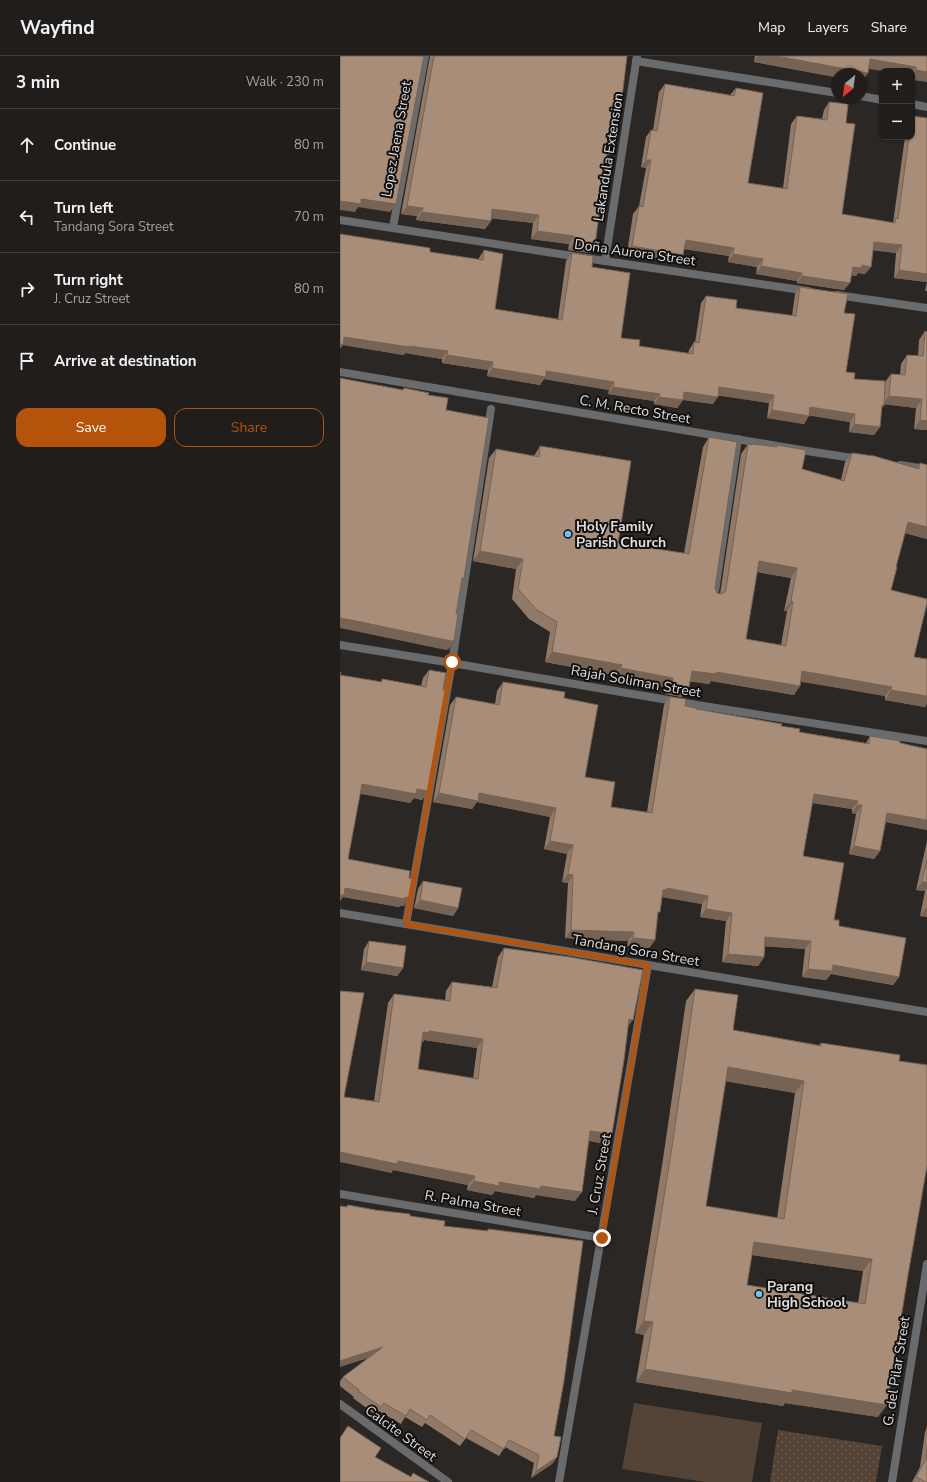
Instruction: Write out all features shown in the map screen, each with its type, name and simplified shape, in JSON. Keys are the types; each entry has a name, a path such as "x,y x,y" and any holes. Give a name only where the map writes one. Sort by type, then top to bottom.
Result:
{"street":[{"name":"Lopez Jaena Street","path":"393,227 424,56"},
{"path":"637,58 831,92"},
{"name":"Lakandula Extension","path":"605,261 637,58"},
{"path":"867,97 879,99"},
{"path":"915,105 927,107"},
{"name":"Doña Aurora Street","path":"340,220 605,261 927,308"},
{"name":"C. M. Recto Street","path":"340,372 867,460"},
{"path":"406,924 452,662 491,409"},
{"path":"714,598 738,439"},
{"path":"889,463 927,469"},
{"name":"Rajah Soliman Street","path":"340,645 452,662 697,705 927,741"},
{"name":"Tandang Sora Street","path":"340,913 927,1012"},
{"name":"J. Cruz Street","path":"559,1482 648,965"},
{"name":"R. Palma Street","path":"340,1194 602,1238"},
{"name":"G. del Pilar Street","path":"892,1482 924,1292 927,1264"},
{"name":"Calcite Street","path":"340,1404 448,1482"}],"shaded area":[{"path":"634,1403 762,1423 752,1482 705,1482 622,1469"},
{"path":"778,1430 882,1446 876,1482 770,1482"}],"building":[{"path":"340,56 424,56 396,204 361,199 361,204 340,201"},
{"path":"434,56 627,56 621,106 614,146 608,146 595,245 574,242 574,236 537,231 539,215 492,209 491,221 422,212 423,208 407,206"},
{"path":"776,56 927,56 927,72 916,70 916,67 870,59 868,73 867,68 841,68"},
{"path":"665,84 734,96 736,88 763,93 748,183 787,189 797,116 827,120 829,102 831,102 831,104 848,104 846,123 855,124 842,214 895,223 896,218 898,219 909,140 915,140 915,116 927,118 927,274 899,270 902,245 874,242 871,267 862,265 861,268 853,267 850,283 802,276 802,273 761,266 763,259 733,254 734,248 686,240 683,255 632,246 639,206 643,207 651,160 646,160 651,130 657,131"},
{"path":"340,234 430,248 430,252 483,260 484,250 503,254 495,309 562,320 572,253 593,256 592,267 630,273 621,338 640,340 639,346 693,354 694,342 699,343 706,296 737,300 736,308 796,316 800,287 848,294 844,313 855,314 846,372 855,373 854,379 885,381 884,406 882,405 880,427 854,424 855,414 810,407 809,416 772,410 774,395 719,387 718,397 684,392 683,400 659,397 660,394 613,387 614,382 546,371 546,377 492,368 493,362 447,355 448,351 409,347 344,337 343,345 340,344"},
{"path":"925,331 927,332 927,421 920,420 922,399 889,396 891,374 905,375 907,355 923,356"},
{"path":"340,378 403,390 404,388 429,393 428,395 448,398 446,410 489,418 464,578 462,578 456,614 458,614 454,641 340,618"},
{"path":"709,437 737,442 715,588 717,593 720,594 725,592 726,589 748,444 777,447 777,445 806,450 802,469 844,481 852,453 874,456 919,469 920,463 927,465 927,527 908,522 891,590 927,599 914,657 927,659 927,696 891,690 892,687 802,671 800,686 716,672 716,674 692,671 689,687 672,685 673,678 621,668 622,665 552,652 557,622 536,609 518,589 523,559 480,551 496,449 539,457 540,446 631,461 618,543 689,554","holes":["759,561 797,568 791,601 793,602 786,646 746,639"]},
{"path":"429,670 446,673 443,690 446,690 428,791 417,789 416,794 362,784 348,859 410,871 409,878 413,879 409,898 405,897 405,899 345,888 344,895 340,895 340,675 382,682 382,679 426,687"},
{"path":"503,682 565,692 564,698 598,705 585,777 615,782 611,807 652,813 670,697 686,699 685,706 696,709 782,724 781,726 800,729 799,732 869,744 870,736 900,741 900,743 927,749 927,820 887,813 880,851 854,846 862,805 857,805 858,801 814,794 803,856 844,863 834,920 839,920 839,926 906,938 899,977 833,965 832,971 808,969 811,941 765,937 764,957 728,954 732,913 706,909 708,896 667,888 666,890 663,890 660,912 658,912 655,940 633,938 634,932 571,930 573,875 568,874 573,845 550,841 556,808 479,793 478,801 439,793 456,697 499,705"},
{"path":"927,859 927,882 922,882"},
{"path":"423,881 462,888 458,908 420,900"},
{"path":"369,941 406,946 403,968 366,962"},
{"path":"504,948 570,957 643,970 633,1020 629,1019 612,1134 590,1131 582,1192 541,1186 540,1189 499,1182 499,1186 474,1181 475,1176 398,1161 397,1164 340,1152 340,991 364,993 344,1097 379,1102 394,994 450,1001 452,982 497,988","holes":["429,1031 483,1039 478,1079 418,1069 423,1032 429,1033"]},
{"path":"695,989 738,995 733,1030 821,1046 821,1043 900,1055 899,1061 927,1065 927,1166 887,1405 792,1390 792,1393 645,1369 653,1322 644,1321 672,1147","holes":["728,1067 804,1081 784,1219 706,1206","754,1242 872,1259 865,1304 747,1285"]},
{"path":"348,1205 410,1214 410,1216 445,1221 444,1226 488,1231 488,1229 583,1241 564,1381 554,1436 561,1437 557,1457 536,1471 539,1455 509,1440 504,1449 471,1430 465,1439 430,1415 427,1420 410,1409 406,1416 384,1403 381,1407 358,1391 359,1390 343,1377 383,1347 340,1361 340,1206 347,1207"},
{"path":"348,1426 381,1448 375,1457 411,1477 413,1473 429,1482 340,1482 340,1438"},
{"path":"927,1449 926,1482 916,1477 926,1459"}],"place":[{"name":"Holy Family Parish Church","path":"568,534"},
{"name":"Parang High School","path":"759,1294"}],"route":[{"path":"452,662 406,924 648,965 602,1238"}]}
